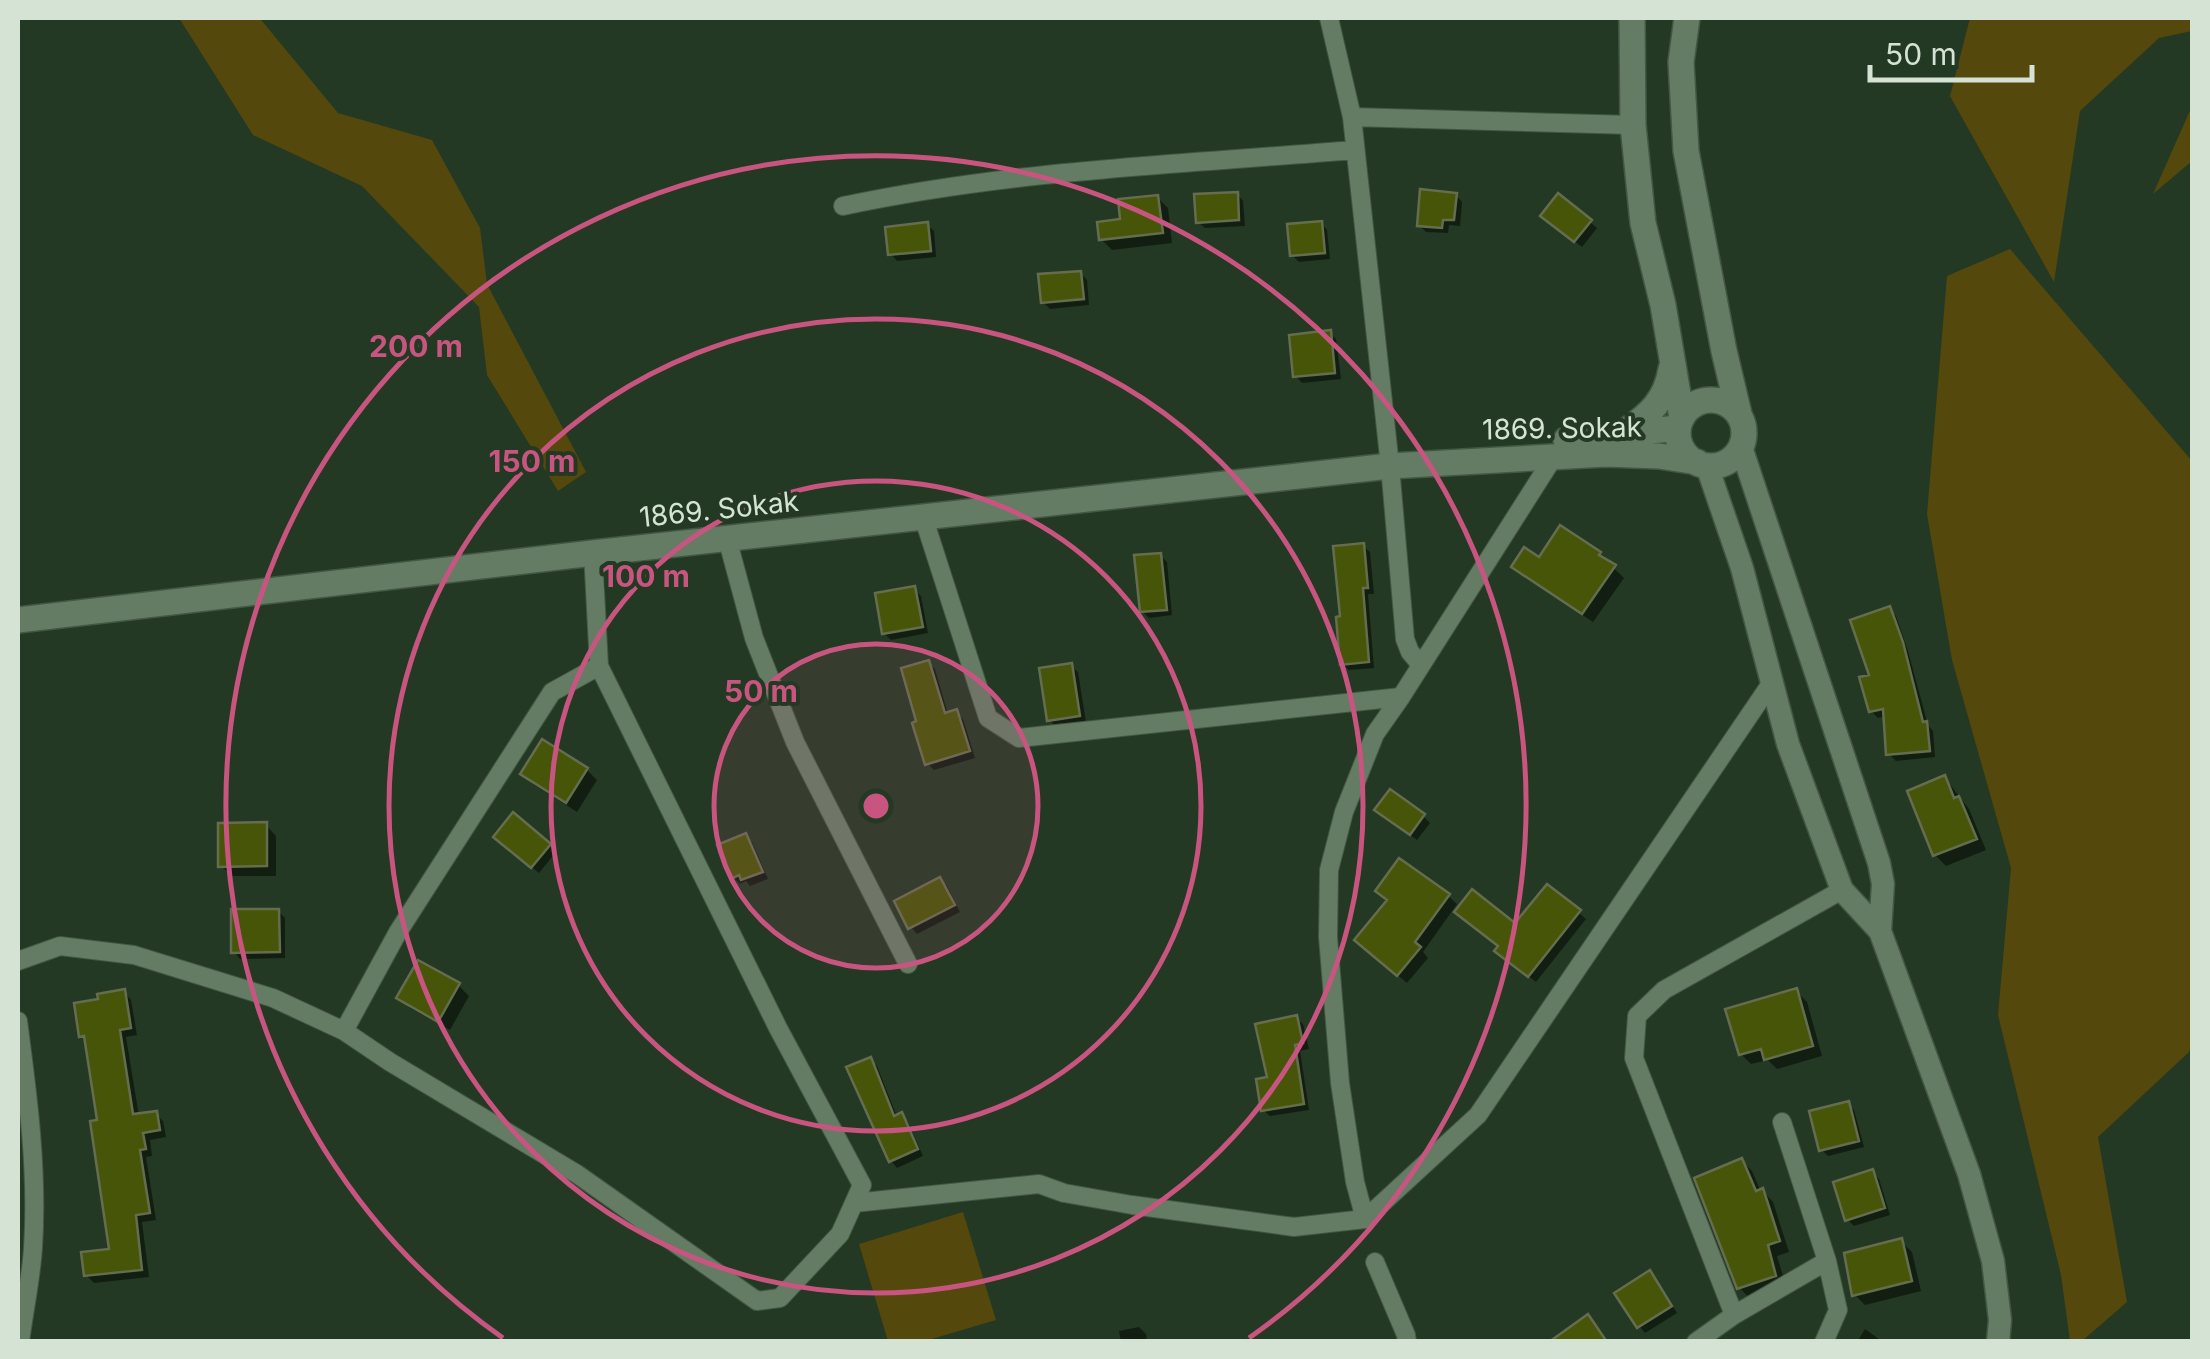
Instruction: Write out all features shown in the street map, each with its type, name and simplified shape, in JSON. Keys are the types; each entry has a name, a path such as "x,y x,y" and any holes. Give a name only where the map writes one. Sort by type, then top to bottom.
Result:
{"main road":[{"path":"1632,18 1633,125 1643,223 1663,305 1682,448 1702,464 1727,462 1741,448 1744,425 1724,352 1686,151 1681,62 1687,18"},
{"path":"1622,434 1660,402 1672,359"},
{"path":"1680,423 1689,408 1710,400 1731,406 1739,414"},
{"name":"1869. Sokak","path":"1428,463 1680,423"},
{"name":"1869. Sokak","path":"18,620 1390,466 1636,454 1702,464"}],"street":[{"path":"1329,18 1352,117 1406,640 1421,666"},
{"path":"1352,117 1633,125"},
{"path":"843,206 916,190 1060,174 1355,150"},
{"path":"1741,448 1879,863 1884,884 1880,930"},
{"path":"1364,1219 1340,1083 1328,937 1329,870 1344,812 1375,734 1555,456"},
{"path":"1702,464 1742,568 1788,744 1842,890 1880,930 1969,1174 1992,1261 2000,1320 1998,1342"},
{"path":"923,516 988,718 1019,738 1401,698"},
{"path":"727,538 754,638 795,742 908,964"},
{"path":"18,961 60,946 134,955 272,998 344,1030 390,1062 577,1174 756,1301 780,1298 840,1234 862,1184 778,1028 599,666 594,553"},
{"path":"344,1030 398,932 552,692 599,666"},
{"path":"854,1203 1039,1184 1064,1193 1132,1206 1294,1227 1364,1219 1478,1115 1772,682"},
{"path":"1734,1315 1634,1058 1637,1016 1664,990 1842,890"},
{"path":"18,1021 33,1148 33,1248 20,1342"},
{"path":"1782,1122 1827,1261 1838,1310 1824,1342"},
{"path":"1696,1342 1827,1261"},
{"path":"1375,1262 1407,1342"}],"shaded area":[{"path":"179,18 261,18 338,113 432,140 480,228 487,284 586,472 558,491 487,375 479,307 362,186 253,135"},
{"path":"1970,18 2192,18 2192,31 2159,38 2080,111 2054,282 1950,96"},
{"path":"2192,106 2192,161 2153,194"},
{"path":"2010,249 2192,461 2192,1039 2189,1052 2098,1137 2127,1302 2082,1341 2070,1341 2061,1275 1998,1015 2011,868 1952,660 1927,514 1947,276"},
{"path":"963,1212 996,1320 925,1341 888,1341 859,1244"}],"building":[{"path":"1420,189 1457,193 1454,220 1443,220 1442,228 1417,226"},
{"path":"1238,192 1239,220 1196,223 1194,194"},
{"path":"1558,193 1592,220 1574,242 1540,216"},
{"path":"1158,195 1163,233 1099,240 1097,222 1120,219 1118,199"},
{"path":"1322,221 1325,253 1290,256 1287,224"},
{"path":"928,222 931,251 888,255 885,227"},
{"path":"1081,271 1084,299 1041,303 1038,274"},
{"path":"1331,330 1335,373 1293,377 1289,335"},
{"path":"1560,525 1616,565 1582,614 1511,567 1524,547 1539,557"},
{"path":"1364,543 1369,662 1340,665 1333,546"},
{"path":"1161,553 1167,610 1140,612 1134,555"},
{"path":"915,586 923,627 882,634 875,593"},
{"path":"1890,606 1923,722 1927,721 1930,751 1886,755 1883,709 1869,712 1859,677 1869,675 1850,620"},
{"path":"929,660 945,713 957,709 970,751 925,765 901,668"},
{"path":"1072,663 1080,716 1047,721 1039,668"},
{"path":"542,739 588,768 566,803 520,774"},
{"path":"1945,775 1954,798 1959,796 1977,839 1933,856 1907,791"},
{"path":"1390,789 1425,814 1410,835 1374,810"},
{"path":"513,812 551,844 531,868 493,837"},
{"path":"267,822 267,866 218,867 218,823"},
{"path":"746,833 763,872 741,880 739,875 731,879 717,845"},
{"path":"1399,858 1450,894 1415,942 1421,947 1397,976 1354,940 1387,900 1375,891"},
{"path":"940,877 955,905 908,929 894,901"},
{"path":"1547,884 1581,910 1528,977 1494,951 1498,946 1454,912 1472,889 1515,923"},
{"path":"231,909 279,909 280,952 231,953"},
{"path":"418,960 460,983 438,1022 396,998"},
{"path":"1797,988 1813,1046 1764,1060 1761,1049 1739,1055 1725,1009"},
{"path":"125,989 131,1028 120,1030 133,1114 157,1111 160,1130 143,1133 146,1149 140,1150 150,1213 136,1215 142,1270 84,1276 81,1252 109,1249 90,1121 97,1120 84,1036 79,1037 74,1003"},
{"path":"1297,1015 1303,1043 1295,1045 1304,1104 1261,1111 1256,1079 1267,1077 1255,1024"},
{"path":"871,1057 894,1116 902,1112 918,1149 889,1162 846,1067"},
{"path":"1849,1101 1859,1141 1819,1151 1809,1111"},
{"path":"1742,1158 1756,1191 1763,1188 1780,1241 1768,1245 1776,1276 1737,1289 1694,1178"},
{"path":"1873,1169 1885,1208 1845,1221 1833,1182"},
{"path":"1902,1238 1912,1281 1852,1296 1844,1253"},
{"path":"1650,1270 1672,1306 1637,1328 1614,1293"},
{"path":"1588,1314 1607,1342 1549,1342"}]}
